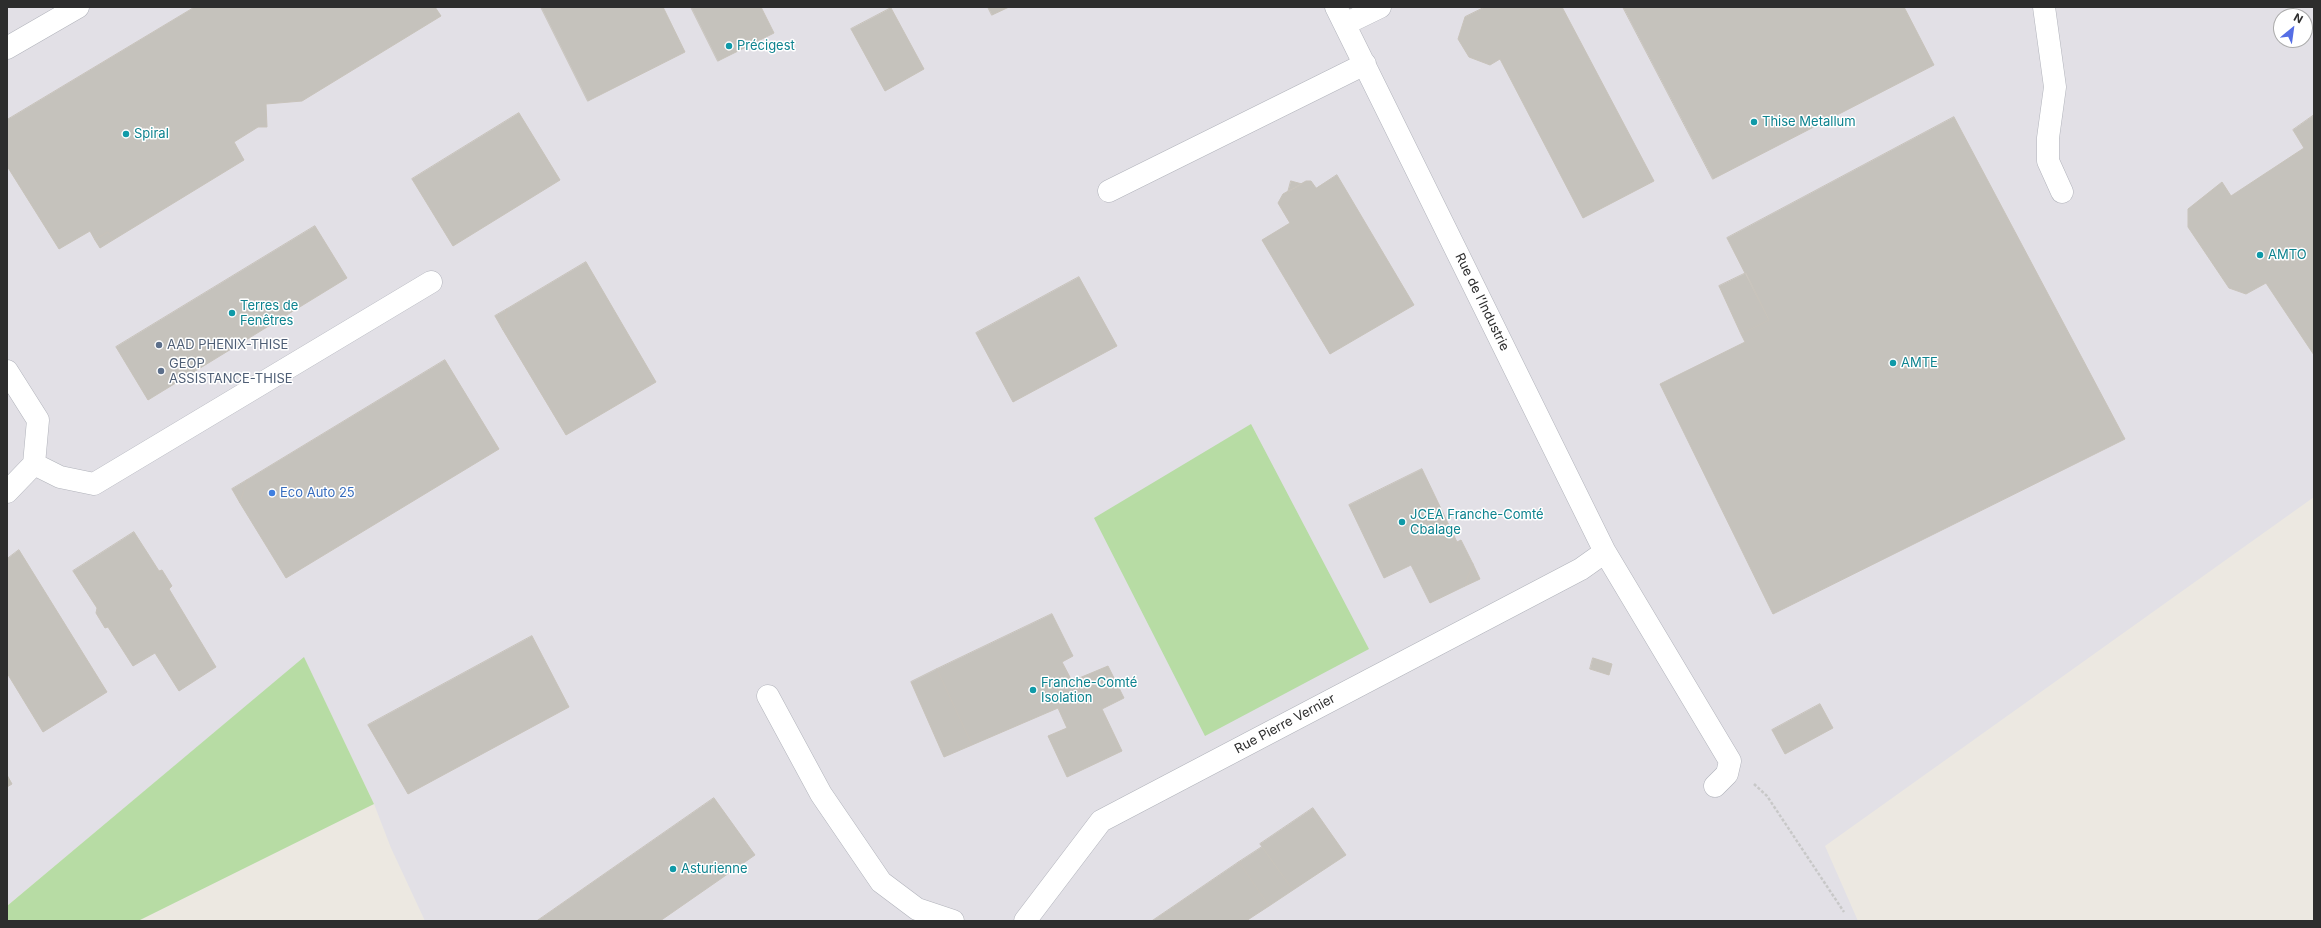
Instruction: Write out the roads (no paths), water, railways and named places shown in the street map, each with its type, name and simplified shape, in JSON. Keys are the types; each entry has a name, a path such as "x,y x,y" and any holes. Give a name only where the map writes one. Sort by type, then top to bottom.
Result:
{"street":[{"path":"7,48 78,7"},
{"path":"1340,16 1380,7"},
{"path":"2044,7 2055,87 2048,138 2048,161 2062,192"},
{"name":"Rue de l’Industrie","path":"1340,16 1605,552 1730,761 1727,774 1716,786"},
{"path":"1108,191 1365,64"},
{"path":"34,464 60,477 94,484 431,282"},
{"path":"7,371 38,420 34,464 7,492"},
{"name":"Rue Pierre Vernier","path":"1025,921 1101,821 1581,569 1605,552"},
{"path":"768,696 820,794 881,882 917,909 952,921"}],"place":[{"name":"Précigest","path":"729,46"},
{"name":"Thise Metallum","path":"1754,122"},
{"name":"Spiral","path":"126,134"},
{"name":"AMTO","path":"2260,255"},
{"name":"Terres de Fenêtres","path":"232,313"},
{"name":"AAD PHENIX-THISE","path":"159,345"},
{"name":"AMTE","path":"1893,363"},
{"name":"GEOP ASSISTANCE-THISE","path":"161,371"},
{"name":"Eco Auto 25","path":"272,493"},
{"name":"JCEA Franche-Comté Cbalage","path":"1402,522"},
{"name":"Franche-Comté Isolation","path":"1033,690"},
{"name":"Asturienne","path":"673,869"}]}
